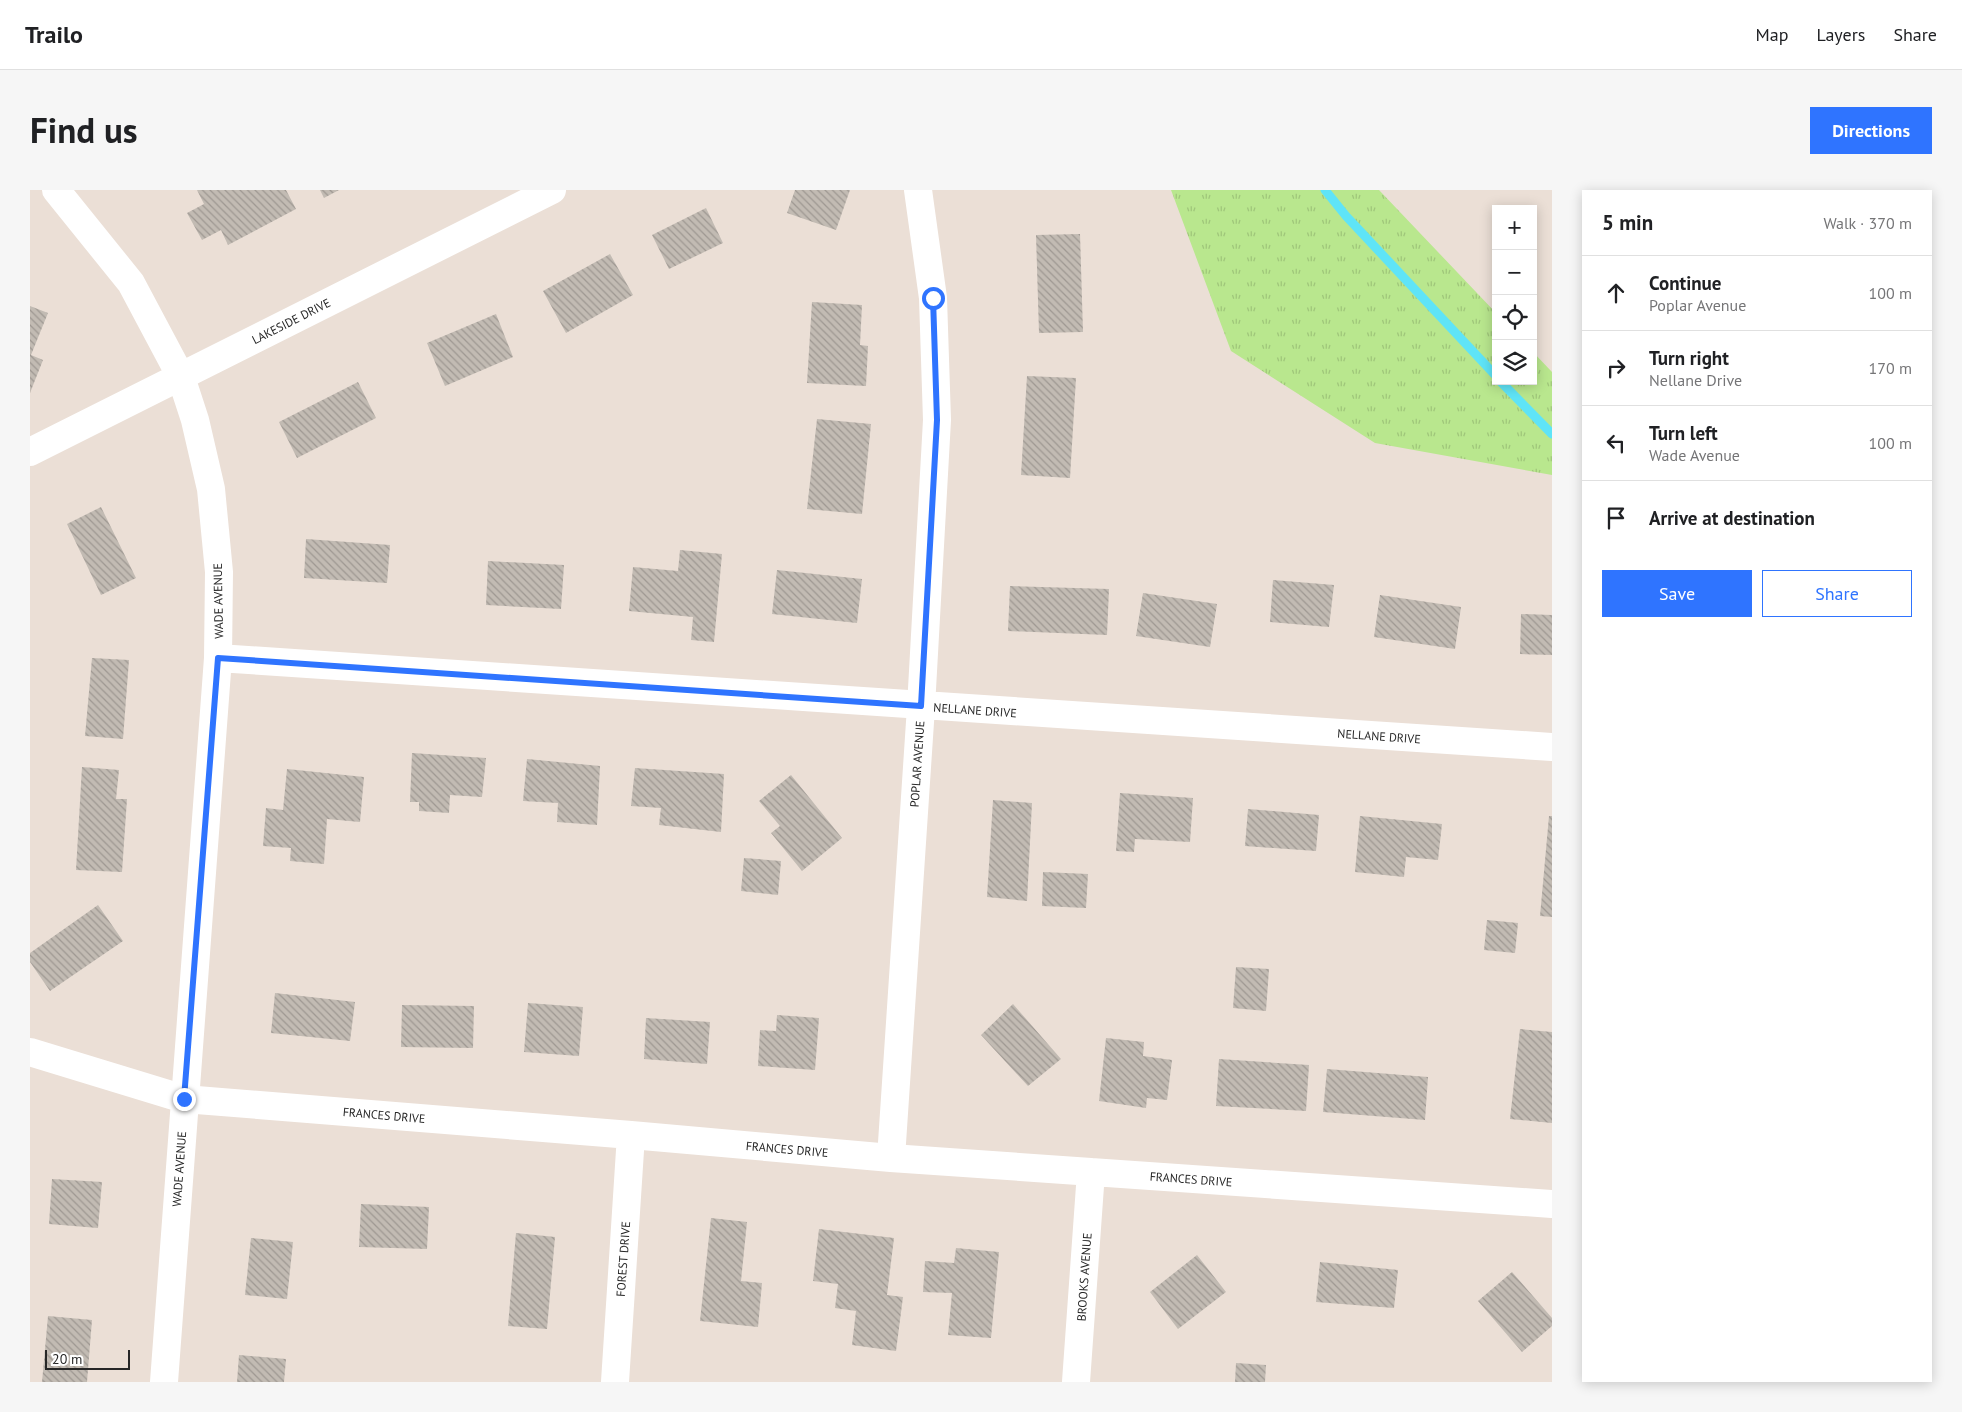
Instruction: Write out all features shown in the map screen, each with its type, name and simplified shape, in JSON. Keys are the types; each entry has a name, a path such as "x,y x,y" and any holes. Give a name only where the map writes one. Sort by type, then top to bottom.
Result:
{"street":[{"name":"WADE AVENUE","path":"56,190 131,283 181,377 211,489 218,572 218,658 164,1382"},
{"name":"LAKESIDE DRIVE","path":"30,452 552,190"},
{"name":"POPLAR AVENUE","path":"890,1158 921,706 937,420 933,298 918,190"},
{"name":"NELLANE DRIVE","path":"218,658 1552,748"},
{"name":"FRANCES DRIVE","path":"30,1052 184,1099 890,1158 1552,1204"},
{"name":"FOREST DRIVE","path":"616,1382 631,1135"},
{"name":"BROOKS AVENUE","path":"1076,1382 1091,1172"}],"green space":[{"path":"1171,190 1379,190 1492,309 1492,385 1537,385 1537,356 1552,372 1552,475 1375,443 1231,351"}],"building":[{"path":"197,190 286,190 296,209 228,245 221,230 202,240 187,213 204,204"},
{"path":"320,190 339,190 324,198"},
{"path":"795,190 850,190 836,230 787,213"},
{"path":"706,208 723,243 669,269 652,235"},
{"path":"1080,234 1083,332 1039,333 1036,235"},
{"path":"610,254 633,295 566,333 543,291"},
{"path":"812,302 862,305 860,345 868,346 866,386 807,383"},
{"path":"30,306 48,313 31,355 43,360 30,393"},
{"path":"496,314 513,357 445,386 427,343"},
{"path":"1027,376 1076,378 1070,478 1021,475"},
{"path":"358,382 376,418 297,458 279,422"},
{"path":"817,419 871,424 862,514 807,509"},
{"path":"101,507 136,578 101,595 67,524"},
{"path":"306,539 390,545 387,583 304,578"},
{"path":"680,550 722,554 714,642 691,640 693,617 629,611 633,567 678,571"},
{"path":"488,561 564,565 561,609 486,605"},
{"path":"777,570 862,579 857,623 772,614"},
{"path":"1273,580 1334,585 1329,627 1270,622"},
{"path":"1010,586 1109,589 1107,635 1008,631"},
{"path":"1143,593 1217,604 1210,647 1136,636"},
{"path":"1380,595 1461,607 1455,649 1374,637"},
{"path":"1521,614 1552,615 1552,655 1520,654"},
{"path":"92,658 129,660 123,739 85,736"},
{"path":"412,753 486,758 482,797 450,795 449,813 419,811 419,802 410,802"},
{"path":"527,759 600,766 597,825 557,822 558,803 523,801"},
{"path":"82,767 119,770 116,799 127,799 122,872 76,870"},
{"path":"635,768 724,774 721,832 659,825 661,808 631,806"},
{"path":"287,769 364,777 360,822 327,819 324,864 290,861 291,848 263,846 266,808 283,810"},
{"path":"791,775 842,838 802,871 771,833 780,826 759,801"},
{"path":"1120,793 1193,798 1190,842 1135,839 1134,852 1116,851"},
{"path":"993,800 1032,803 1027,901 987,897"},
{"path":"1248,809 1319,815 1316,851 1245,846"},
{"path":"1360,816 1442,824 1438,860 1406,857 1404,877 1355,872"},
{"path":"1549,816 1552,816 1552,917 1540,916"},
{"path":"744,858 781,861 778,895 741,891"},
{"path":"1043,872 1088,874 1086,908 1042,906"},
{"path":"98,905 123,941 50,991 30,962 30,953"},
{"path":"1487,920 1518,923 1515,953 1484,950"},
{"path":"1236,967 1269,969 1266,1011 1233,1008"},
{"path":"275,993 355,1002 350,1041 271,1033"},
{"path":"528,1003 583,1007 579,1056 524,1052"},
{"path":"1013,1004 1061,1059 1028,1086 981,1035"},
{"path":"402,1005 474,1006 473,1048 401,1047"},
{"path":"777,1015 819,1018 815,1070 758,1066 760,1030 776,1031"},
{"path":"646,1018 710,1022 707,1064 644,1059"},
{"path":"1520,1029 1552,1032 1552,1123 1510,1119"},
{"path":"1106,1038 1144,1042 1143,1056 1172,1060 1167,1100 1147,1098 1146,1108 1099,1101"},
{"path":"1219,1059 1309,1065 1306,1111 1216,1106"},
{"path":"1327,1069 1428,1077 1425,1120 1323,1112"},
{"path":"52,1179 102,1182 98,1228 49,1224"},
{"path":"361,1204 429,1207 427,1249 359,1247"},
{"path":"711,1218 747,1222 741,1281 762,1283 758,1327 700,1321"},
{"path":"819,1229 894,1238 887,1295 903,1297 896,1351 852,1345 856,1311 835,1308 838,1284 813,1281"},
{"path":"516,1233 555,1237 547,1329 508,1326"},
{"path":"251,1238 293,1242 287,1299 245,1295"},
{"path":"956,1248 999,1252 991,1338 948,1335 952,1293 923,1292 925,1261 954,1263"},
{"path":"1197,1255 1226,1292 1178,1329 1150,1292"},
{"path":"1320,1262 1398,1270 1394,1308 1316,1302"},
{"path":"1512,1272 1552,1318 1552,1326 1522,1352 1478,1301"},
{"path":"48,1316 92,1320 87,1382 42,1382"},
{"path":"239,1355 286,1359 284,1382 237,1382"},
{"path":"1236,1363 1266,1365 1265,1382 1235,1382"}],"waterway":[{"path":"1325,190 1346,216 1492,372"},
{"path":"1504,385 1552,434"}],"route":[{"path":"184,1099 218,658 921,706 937,420 933,298"}]}
